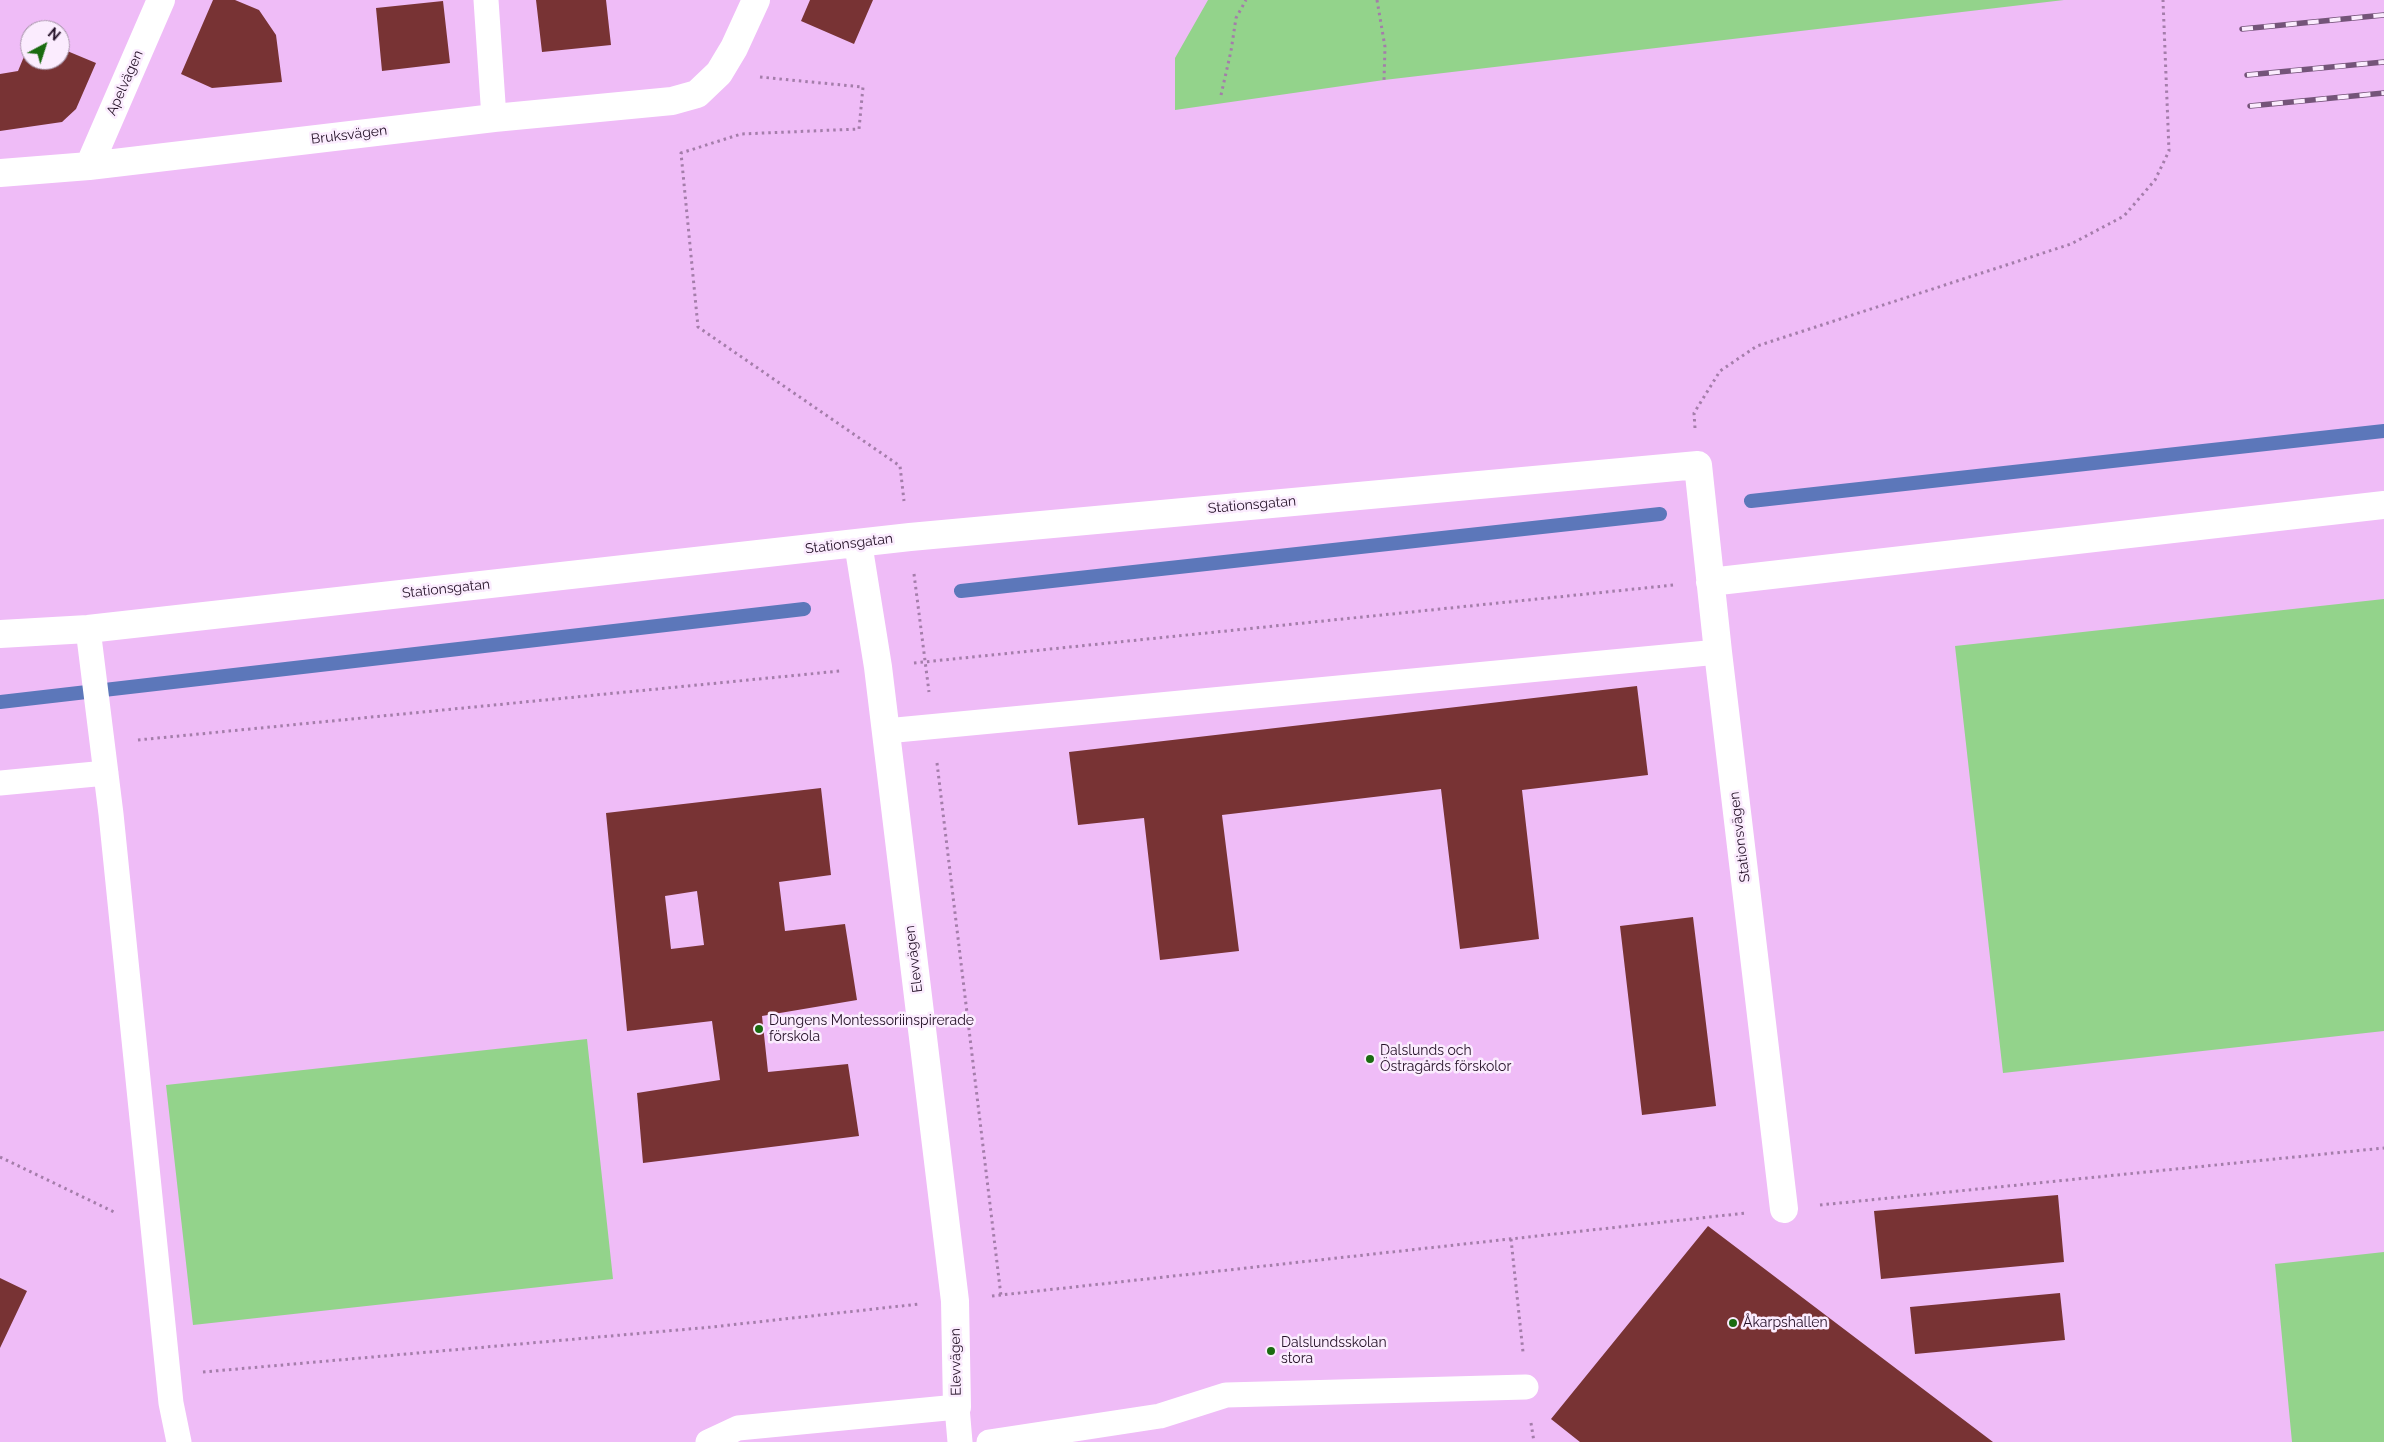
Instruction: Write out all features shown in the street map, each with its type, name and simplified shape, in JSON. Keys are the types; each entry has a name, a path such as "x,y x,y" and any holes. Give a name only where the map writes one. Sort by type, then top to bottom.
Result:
{"street":[{"name":"Apelvägen","path":"89,166 161,0"},
{"path":"719,73 734,48 756,0"},
{"name":"Bruksvägen","path":"0,173 89,166 494,118 672,101 697,94 719,73"},
{"name":"Stationsgatan","path":"0,634 88,629 910,537 1698,465"},
{"name":"Stationsvägen","path":"1698,465 1718,652 1784,1209"},
{"path":"1710,582 2384,505"},
{"name":"Elevvägen","path":"858,543 886,731 955,1300 957,1407"}],"lane":[{"path":"486,0 494,118"},
{"path":"88,629 106,773 171,1403 179,1442"},
{"path":"886,731 1718,652"},
{"path":"0,783 106,773"},
{"path":"989,1442 1160,1416 1226,1395 1526,1387"},
{"path":"708,1442 738,1428 957,1407 960,1442"}],"path":[{"path":"1221,96 1236,18 1246,0"},
{"path":"1377,0 1384,47 1384,80"},
{"path":"1698,465 1694,413 1720,371 1757,346 2071,244 2124,216 2155,180 2169,151 2163,0"},
{"path":"719,73 863,87 858,129 741,134 681,153 698,327 900,466 933,727 1000,1296"},
{"path":"1784,1209 2384,1148"},
{"path":"0,1157 153,1230"},
{"path":"1511,1239 1526,1387 1534,1442"}],"green space":[{"path":"1208,0 2064,0 1384,80 1175,110 1175,58"},
{"path":"2384,599 2384,1031 2003,1073 1955,646"},
{"path":"587,1039 613,1279 193,1325 166,1085"},
{"path":"2384,1252 2384,1442 2292,1442 2275,1264"}],"building":[{"path":"213,0 235,0 259,10 276,35 282,82 212,88 181,74"},
{"path":"536,0 606,0 611,45 542,52"},
{"path":"810,0 873,0 854,44 801,21"},
{"path":"443,1 450,63 382,71 376,8"},
{"path":"70,52 96,63 76,109 62,122 0,131 0,74 18,71 20,66 20,70 70,70"},
{"path":"1637,686 1648,775 1522,790 1539,939 1460,949 1441,789 1222,815 1239,951 1160,960 1144,818 1078,825 1069,752"},
{"path":"821,788 831,875 779,882 785,931 845,924 857,1000 762,1016 768,1072 848,1064 859,1136 643,1163 637,1093 720,1080 712,1021 627,1031 606,813","holes":["697,891 704,945 671,949 665,896"]},
{"path":"1693,917 1716,1106 1642,1115 1620,926"},
{"path":"2058,1195 2064,1262 1881,1279 1874,1211"},
{"name":"Åkarpshallen","path":"1708,1226 1993,1442 1580,1442 1551,1419"},
{"path":"0,1278 27,1291 0,1348"},
{"path":"2060,1293 2065,1340 1915,1354 1910,1307"}],"waterway":[{"path":"1751,501 2384,431"},
{"path":"961,591 1660,514"},
{"path":"0,702 804,609"}],"railway":[{"path":"2242,29 2384,15"},
{"path":"2247,75 2384,62"},
{"path":"2250,106 2384,93"}],"place":[{"name":"Dungens Montessoriinspirerade förskola","path":"759,1029"},
{"name":"Dalslunds och Östragårds förskolor","path":"1370,1059"},
{"name":"Åkarpshallen","path":"1733,1323"},
{"name":"Dalslundsskolan stora","path":"1271,1351"}]}
